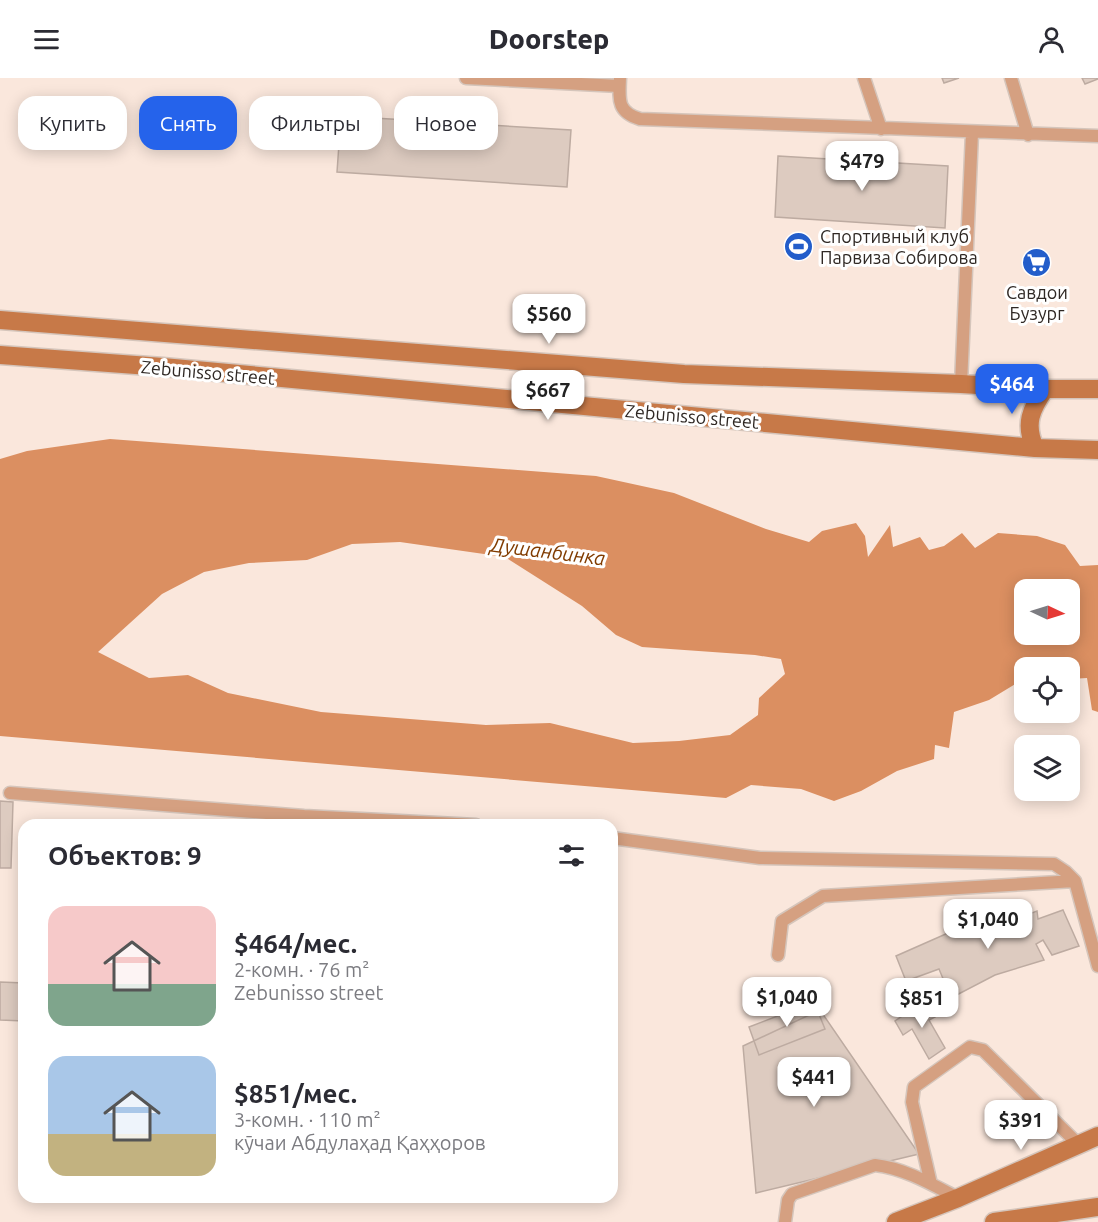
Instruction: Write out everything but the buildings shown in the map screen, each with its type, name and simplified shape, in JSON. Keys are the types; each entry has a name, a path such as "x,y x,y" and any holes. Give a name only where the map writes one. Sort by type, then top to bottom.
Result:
{"main road":[{"path":"0,320 684,374 1045,389 1098,389"},
{"name":"Zebunisso street","path":"0,355 163,367 1035,448 1098,450"},
{"path":"1035,448 1029,436 1029,420 1034,404 1045,389"},
{"path":"896,1222 958,1198 1098,1136"},
{"path":"994,1222 1098,1207"}],"lane":[{"path":"466,78 620,82 620,105 623,111 640,119 1098,136"},
{"path":"864,78 881,129"},
{"path":"1011,78 1028,135"},
{"path":"960,384 972,133"},
{"path":"10,793 366,819"},
{"path":"618,839 760,858 1054,864 1075,881 1098,966"},
{"path":"778,955 782,921 823,896 1075,881"},
{"path":"931,1184 912,1102 914,1087 970,1047 983,1050 1079,1145"},
{"path":"785,1222 788,1200 792,1194 875,1165 885,1166 931,1184 958,1198"}],"water":[{"name":"Душанбинка","path":"110,439 596,476 674,493 766,529 809,542 822,531 856,523 865,536 868,557 890,525 893,547 920,537 929,550 944,546 962,533 975,548 998,533 1037,536 1065,545 1080,566 1098,565 1098,712 1092,710 1087,678 1080,678 1080,657 1014,657 1014,685 989,700 954,712 949,748 935,745 934,759 897,771 861,791 834,801 801,789 751,785 726,798 0,736 0,459 27,451","holes":["400,542 505,557 582,606 616,635 642,647 781,659 785,674 759,698 758,715 730,735 633,743 550,723 486,725 321,712 228,693 188,675 149,678 98,652 162,594 204,572 249,563 307,560 352,544"]}],"place":[{"name":"Спортивный клуб Парвиза Собирова","path":"799,246"},
{"name":"Савдои Бузург","path":"1037,263"}]}
